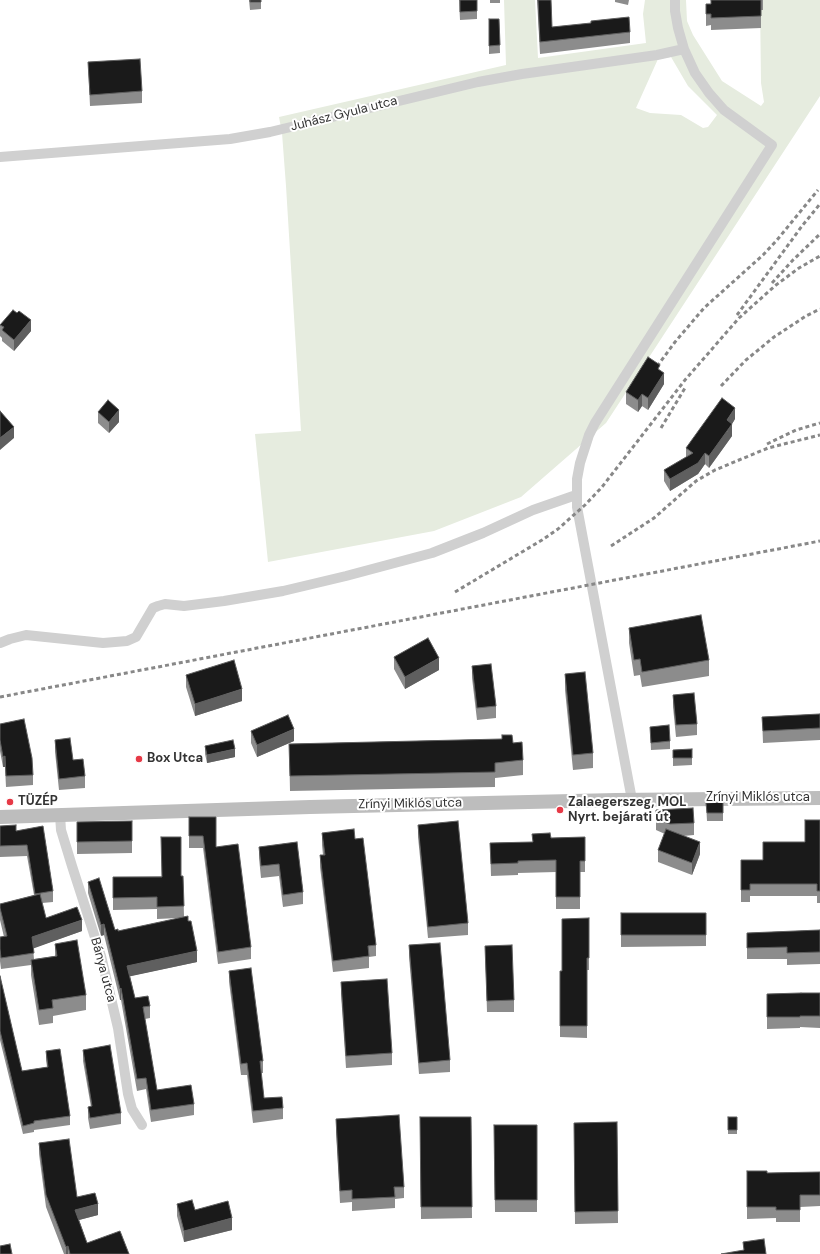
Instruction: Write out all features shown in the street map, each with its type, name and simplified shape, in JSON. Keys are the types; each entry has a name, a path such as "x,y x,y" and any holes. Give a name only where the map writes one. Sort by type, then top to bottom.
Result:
{"main road":[{"name":"Zrínyi Miklós utca","path":"0,817 204,809 632,800 820,798"}],"street":[{"path":"632,800 576,495 577,479 582,455 595,423 772,145 724,110 709,93 695,73 684,49 678,28 675,0"},
{"name":"Juhász Gyula utca","path":"0,157 230,139 270,132 478,82 522,74 657,55 684,49"},
{"path":"0,643 26,635 103,643 128,641 136,637 152,608 158,606 165,604 184,606 224,601 283,591 346,576 432,553 483,533 533,510 576,495"},
{"name":"Bánya utca","path":"60,815 66,847 103,963 118,1028 128,1094 132,1109 142,1125"}],"shaded area":[{"path":"504,0 535,0 538,58 646,43 643,14 645,0 686,0 687,21 693,35 722,81 761,106 764,102 761,83 760,0 820,0 820,96 606,423 521,497 434,531 268,562 255,434 301,431 286,186 282,133 279,117 506,65","holes":["671,57 688,86 717,115 708,127 703,128 681,115 650,113 636,108 658,59"]}],"building":[{"path":"250,0 261,0 261,2 250,2"},
{"path":"460,0 477,0 477,11 460,12"},
{"path":"538,0 551,0 552,27 629,17 630,32 540,42"},
{"path":"711,0 761,0 761,16 711,18 711,14 706,14 706,4 711,4"},
{"path":"489,19 499,19 500,45 489,46"},
{"path":"140,59 142,91 90,95 88,62"},
{"path":"13,310 17,313 19,311 31,320 14,340 2,330 4,327 0,325"},
{"path":"648,357 660,365 658,369 664,373 648,398 642,394 638,400 626,392"},
{"path":"722,398 735,408 727,420 732,424 709,456 705,453 698,463 670,479 664,470 693,453 686,448"},
{"path":"108,400 119,410 109,422 98,412"},
{"path":"0,411 14,427 0,438"},
{"path":"701,615 709,660 642,672 640,659 634,660 629,628"},
{"path":"428,638 439,658 405,677 394,657"},
{"path":"234,660 242,689 195,704 186,675"},
{"path":"491,664 496,706 477,708 472,666"},
{"path":"585,672 593,753 573,755 565,674"},
{"path":"694,693 697,724 676,725 673,695"},
{"path":"820,714 820,728 763,731 762,717"},
{"path":"288,715 294,729 257,745 251,731"},
{"path":"24,719 32,758 33,775 6,776 5,756 3,757 0,740 0,724"},
{"path":"669,725 670,741 651,743 650,727"},
{"path":"502,735 512,735 513,743 522,742 523,760 495,763 495,772 290,776 289,744 502,739"},
{"path":"70,738 73,760 83,759 85,776 59,779 55,740"},
{"path":"233,740 235,749 207,755 205,746"},
{"path":"692,749 692,758 673,758 673,750"},
{"path":"723,802 723,813 707,813 706,803"},
{"path":"693,808 694,823 670,824 656,819 656,810"},
{"path":"189,817 216,817 216,847 238,844 251,947 218,952 203,836 189,836"},
{"path":"805,820 820,820 820,891 817,891 817,884 750,884 750,890 741,890 741,860 763,860 763,842 805,842"},
{"path":"132,821 132,841 77,842 77,822"},
{"path":"458,821 468,923 428,927 418,825"},
{"path":"16,825 16,831 43,826 53,891 35,894 27,845 0,846 0,826"},
{"path":"354,829 355,839 363,838 376,945 368,946 369,956 333,961 320,855 325,855 322,833"},
{"path":"666,829 700,842 692,863 658,850"},
{"path":"550,833 551,838 585,837 585,861 580,861 580,897 556,897 556,860 518,861 518,863 491,864 490,843 533,842 532,834"},
{"path":"161,837 181,837 181,876 183,876 184,906 157,907 157,897 113,898 113,877 162,877"},
{"path":"297,842 303,892 283,895 279,864 261,866 259,847"},
{"path":"99,878 115,930 118,929 118,931 188,916 188,921 191,921 197,951 127,966 135,998 148,996 150,1006 143,1007 157,1090 191,1085 194,1104 151,1110 146,1078 137,1079 121,988 120,989 104,924 101,925 88,882"},
{"path":"40,894 46,918 77,907 82,920 32,937 34,953 1,958 0,937 7,936 0,904"},
{"path":"621,913 706,913 706,935 621,935"},
{"path":"589,918 589,958 587,958 587,1026 560,1026 562,919"},
{"path":"820,930 820,952 787,953 787,947 747,948 747,933"},
{"path":"77,940 86,995 52,1000 53,1008 39,1010 31,960 57,956 55,944"},
{"path":"440,943 450,1060 419,1063 409,945"},
{"path":"512,945 514,1000 487,1001 485,946"},
{"path":"251,968 263,1061 260,1061 264,1098 282,1097 283,1108 253,1111 247,1063 241,1064 229,971"},
{"path":"0,976 22,1071 48,1067 46,1051 60,1049 70,1116 34,1121 34,1123 23,1126 0,1031"},
{"path":"387,979 392,1053 346,1056 341,982"},
{"path":"820,993 820,1016 767,1017 767,994"},
{"path":"110,1045 121,1113 90,1118 88,1107 92,1106 83,1050"},
{"path":"399,1115 404,1187 394,1187 395,1197 352,1199 352,1190 340,1191 336,1119"},
{"path":"420,1117 471,1117 472,1207 421,1207"},
{"path":"728,1117 737,1117 737,1130 728,1130"},
{"path":"617,1122 618,1211 575,1212 574,1123"},
{"path":"494,1125 537,1125 537,1200 495,1200"},
{"path":"69,1139 77,1197 95,1193 98,1204 75,1210 87,1243 120,1231 129,1254 70,1254 68,1246 66,1247 46,1195 39,1143"},
{"path":"747,1171 767,1171 767,1173 820,1172 820,1195 800,1195 800,1210 776,1210 776,1207 747,1207"},
{"path":"192,1200 195,1210 228,1201 232,1218 184,1231 177,1204"},
{"path":"764,1239 766,1254 721,1254 744,1250 743,1242"},
{"path":"10,1244 12,1254 0,1254 0,1246"}],"railway":[{"path":"653,372 675,342 704,308 763,255 818,190"},
{"path":"737,315 802,226 820,204"},
{"path":"772,283 820,234"},
{"path":"455,592 542,540 558,529 585,505 602,487 685,380 739,318 776,285 799,268 820,256"},
{"path":"721,386 746,360 774,337 806,316 820,309"},
{"path":"661,428 685,388"},
{"path":"767,444 796,430 820,423"},
{"path":"611,546 654,518 696,481 715,470 768,448 820,435"},
{"path":"0,697 820,541"}],"place":[{"name":"Box Utca","path":"139,759"},
{"name":"TÜZÉP","path":"10,802"},
{"name":"Zalaegerszeg, MOL Nyrt. bejárati út","path":"560,810"}]}
